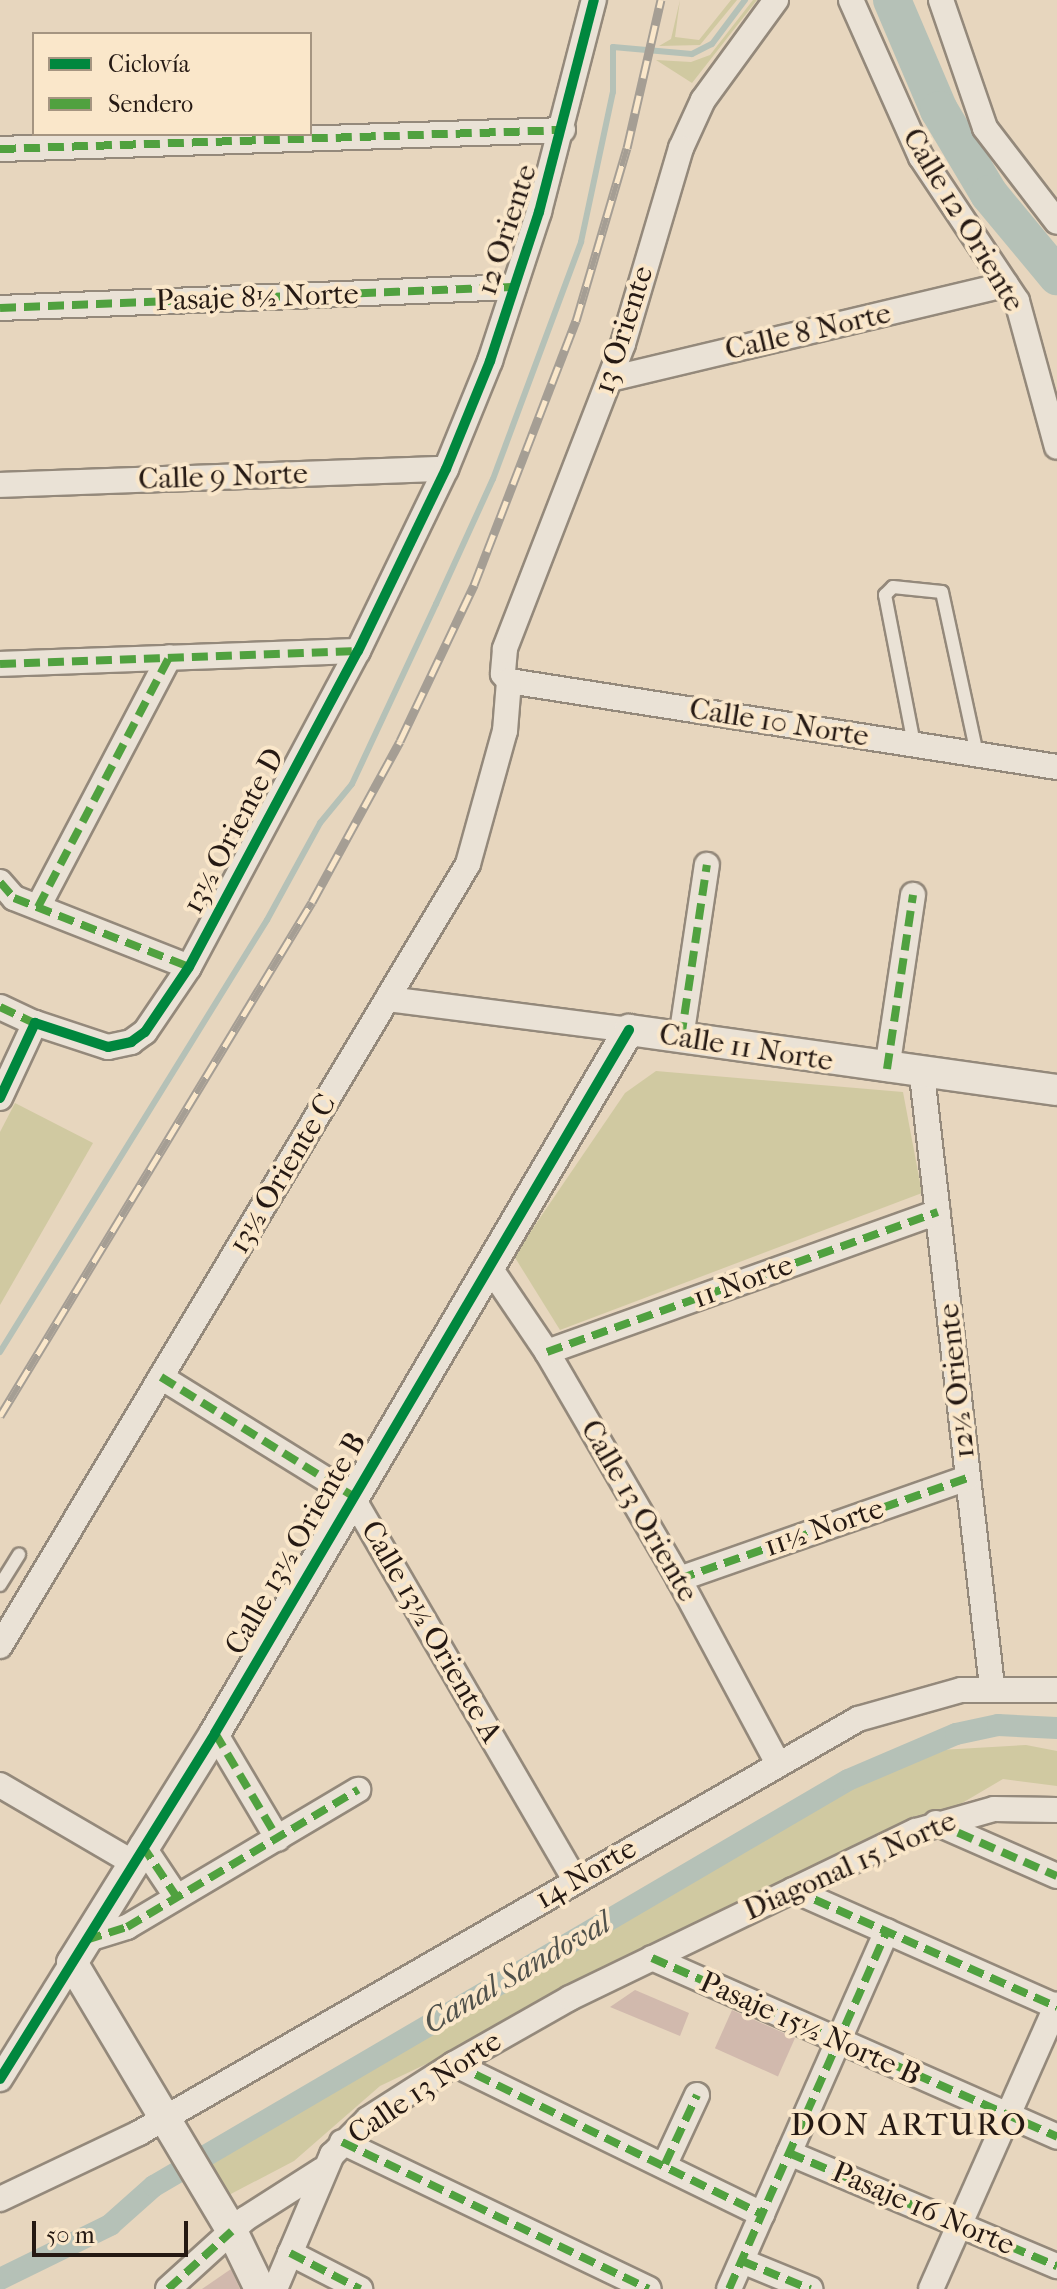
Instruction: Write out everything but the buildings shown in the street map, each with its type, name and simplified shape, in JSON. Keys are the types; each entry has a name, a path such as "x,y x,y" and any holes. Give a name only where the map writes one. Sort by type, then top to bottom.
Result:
{"street":[{"name":"12 Oriente","path":"446,469 514,287 563,130 594,0"},
{"name":"13 Oriente","path":"506,678 505,649 610,379 691,124 776,0"},
{"name":"Calle 12 Oriente","path":"851,0 921,157 1017,301 1057,447"},
{"path":"941,0 985,128 1057,222"},
{"path":"0,149 563,130"},
{"name":"Calle 8 Norte","path":"610,379 1006,285"},
{"name":"Pasaje 8½ Norte","path":"0,308 514,287"},
{"name":"Calle 9 Norte","path":"0,485 446,469"},
{"name":"13½ Oriente D","path":"0,1007 35,1023 108,1047 120,1046 145,1032 189,967 358,651 446,469"},
{"path":"0,664 358,651"},
{"path":"38,907 169,657"},
{"name":"Calle 10 Norte","path":"506,678 1057,767"},
{"name":"13½ Oriente C","path":"0,1646 477,845 505,731 506,678"},
{"path":"681,1038 707,865"},
{"path":"0,882 14,898 189,967"},
{"path":"887,1069 913,895"},
{"name":"Calle 11 Norte","path":"388,999 629,1030 922,1075 1057,1090"},
{"path":"0,1098 35,1023"},
{"name":"Calle 13½ Oriente B","path":"0,2079 215,1733 351,1495 629,1030"},
{"name":"12½ Oriente","path":"922,1075 992,1687"},
{"name":"11 Norte","path":"547,1352 938,1212"},
{"name":"Calle 13 Oriente","path":"488,1265 547,1352 679,1579 778,1764"},
{"name":"Calle 13½ Oriente A","path":"161,1377 351,1495 575,1880"},
{"name":"11½ Norte","path":"679,1579 968,1478"},
{"name":"14 Norte","path":"0,2199 151,2126 778,1764 880,1710 932,1695 992,1687 1057,1690"},
{"path":"215,1733 278,1839"},
{"path":"0,1785 137,1854 176,1896"},
{"path":"260,2289 232,2231 183,2147 151,2126 78,1952 127,1927 358,1790"},
{"name":"Diagonal 15 Norte","path":"652,1958 936,1823 994,1809 1057,1810"},
{"path":"936,1823 1057,1876"},
{"path":"793,1890 1057,2006 931,2289"},
{"path":"729,2289 887,1931"},
{"name":"Pasaje 15½ Norte B","path":"652,1958 838,2043 1057,2137"},
{"name":"Calle 13 Norte","path":"275,2289 322,2170 342,2142 368,2119 454,2064 652,1958"},
{"path":"454,2064 665,2164 762,2214"},
{"path":"665,2164 697,2095"},
{"path":"342,2142 649,2289"},
{"name":"Pasaje 16 Norte","path":"789,2153 1057,2266"},
{"path":"168,2289 232,2231 322,2170"},
{"path":"290,2253 360,2289"},
{"path":"742,2261 810,2289"}],"lane":[{"path":"914,744 885,595 893,587 942,592 977,754"},
{"path":"0,1585 19,1555"}],"shaded area":[{"path":"680,0 675,37 699,40 731,0 737,0 700,45 659,46 671,39"},
{"path":"753,0 757,0 692,83 656,60 691,62 710,55"},
{"path":"656,1071 903,1092 922,1193 560,1330 514,1256 625,1093"},
{"path":"15,1103 93,1143 0,1305 0,1132"},
{"path":"1026,1745 1057,1751 1057,1786 1003,1779 906,1836 380,2086 294,2161 227,2196 205,2156 906,1752"}],"waterway":[{"path":"0,1352 267,920 320,823 352,784 493,479 581,242 613,92 613,47 692,54 712,44 745,0"},
{"path":"892,0 939,110 989,194 1057,276"},
{"name":"Canal Sandoval","path":"0,2279 110,2225 154,2186 848,1780 956,1734 998,1725 1057,1728"}],"railway":[{"path":"0,1416 312,902 400,741 474,585 576,321 627,148 661,0"}],"marked path":[{"path":"0,149 563,130"},
{"path":"0,308 514,287"},
{"path":"0,664 358,651"},
{"path":"38,907 169,657"},
{"path":"681,1038 707,865"},
{"path":"0,882 14,898 189,967"},
{"path":"887,1069 913,895"},
{"path":"0,1007 35,1023"},
{"path":"547,1352 938,1212"},
{"path":"161,1377 351,1495"},
{"path":"679,1579 968,1478"},
{"path":"215,1733 278,1839"},
{"path":"86,1940 127,1927 358,1790"},
{"path":"936,1823 1057,1876"},
{"path":"142,1845 176,1896"},
{"path":"793,1890 1057,2007"},
{"path":"729,2289 887,1931"},
{"path":"652,1958 1057,2137"},
{"path":"454,2064 762,2214"},
{"path":"665,2164 697,2095"},
{"path":"342,2142 649,2289"},
{"path":"789,2153 1057,2266"},
{"path":"168,2289 232,2231"},
{"path":"290,2253 360,2289"},
{"path":"742,2261 810,2289"}],"cycle path":[{"path":"0,1098 35,1023 108,1047 131,1042 145,1032 189,967 358,651 446,469 490,361 539,212 594,0"},
{"path":"0,2079 215,1733 629,1030"}],"district":[{"name":"DON ARTURO","path":"909,2125"}]}
